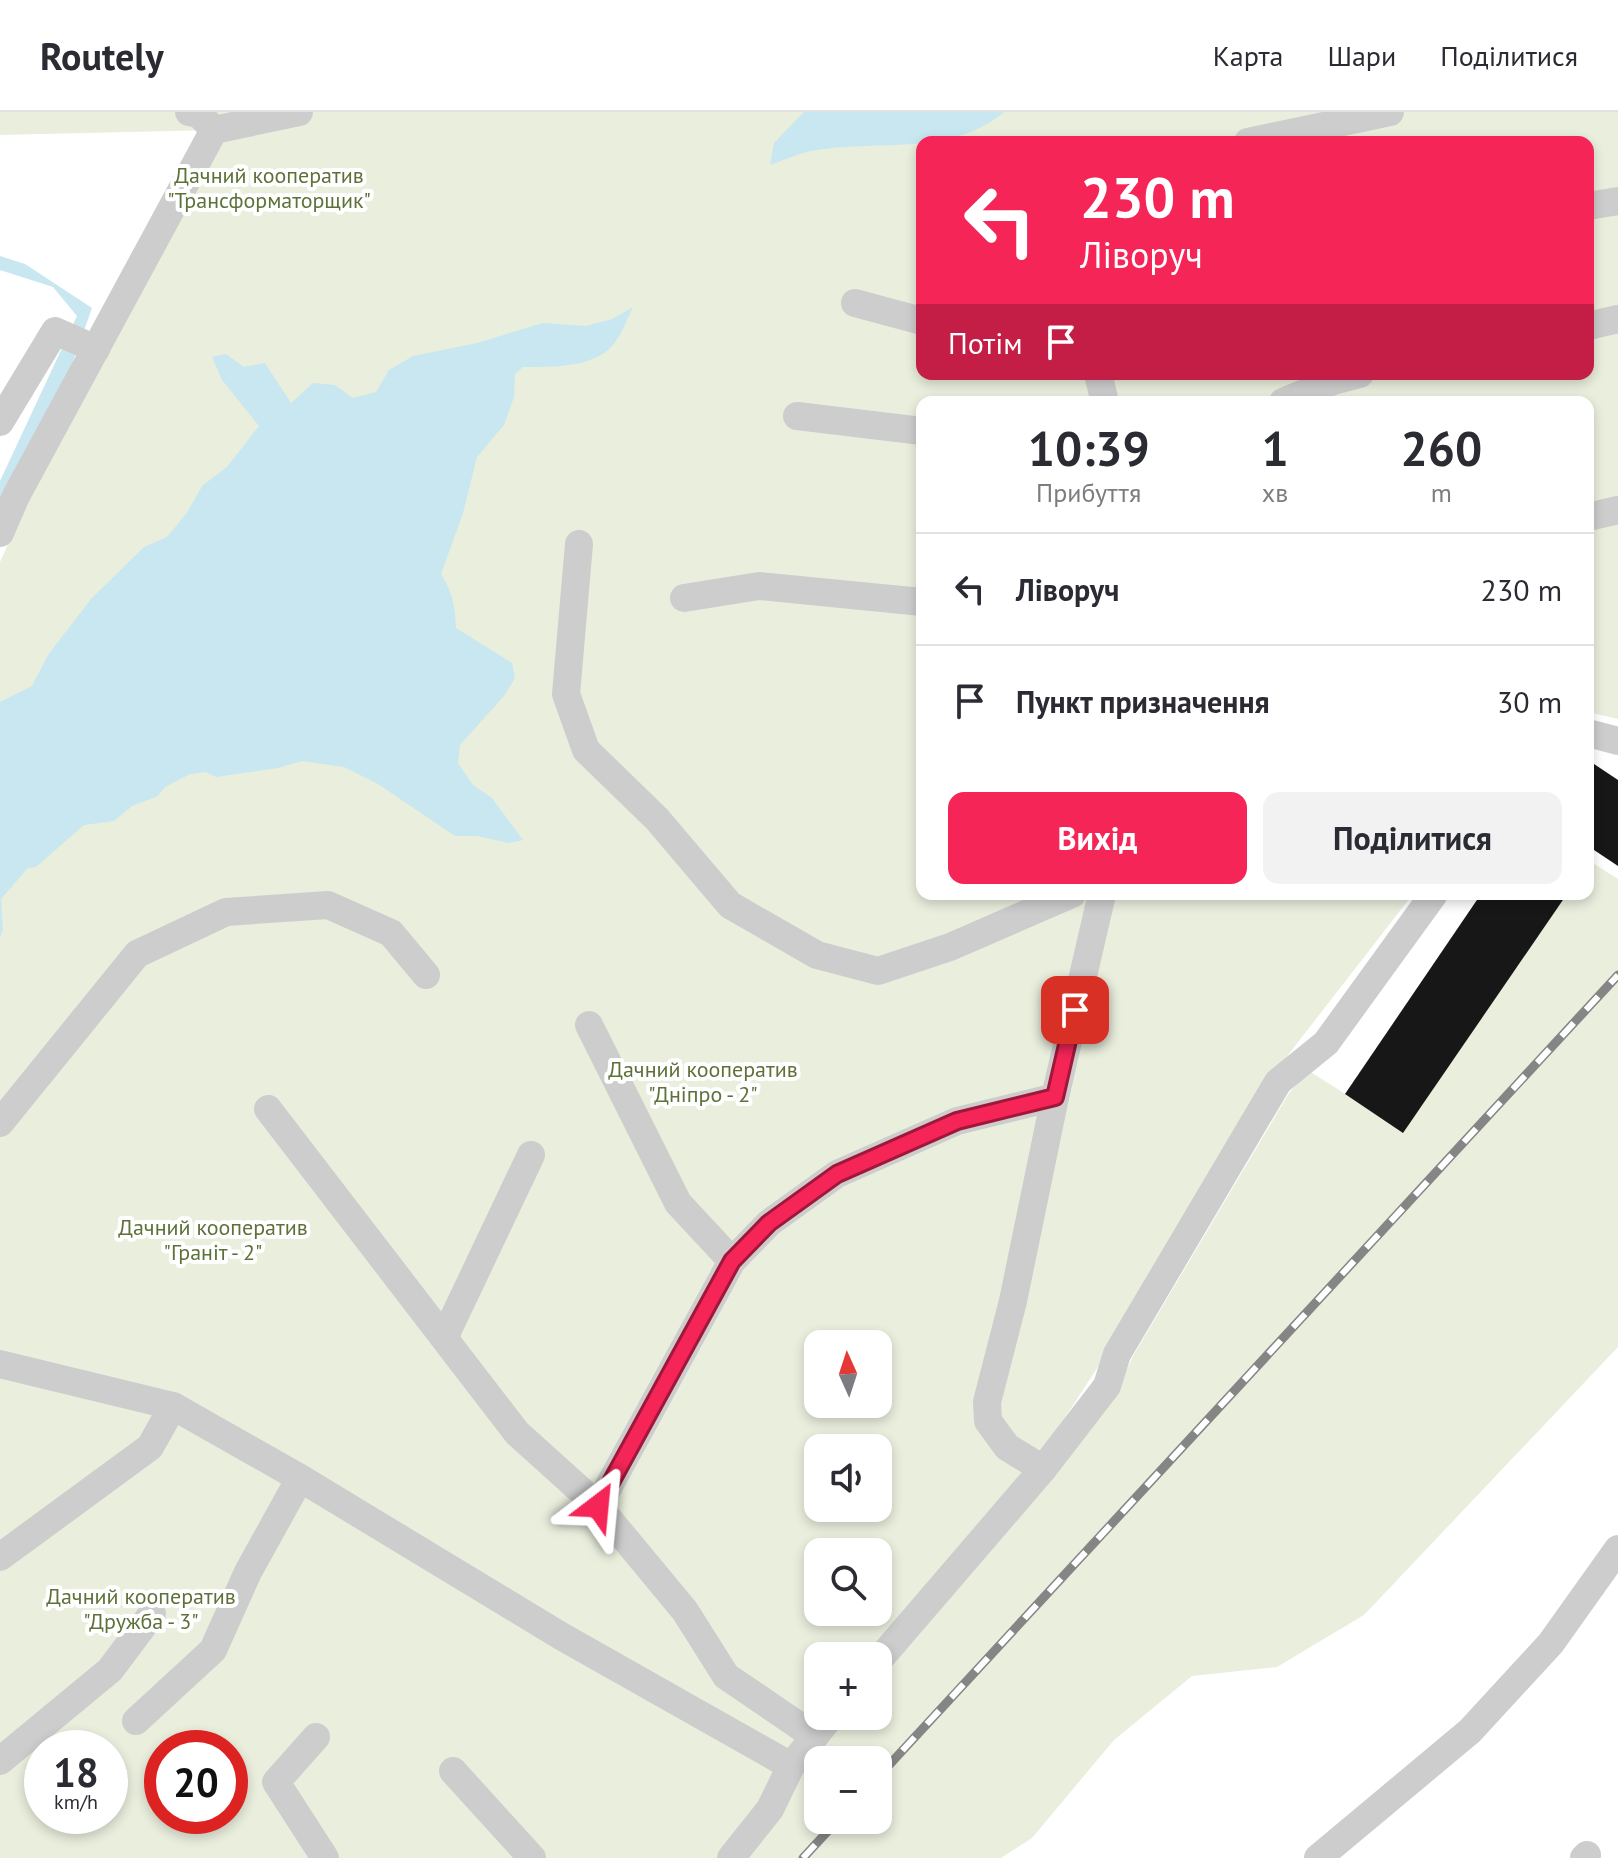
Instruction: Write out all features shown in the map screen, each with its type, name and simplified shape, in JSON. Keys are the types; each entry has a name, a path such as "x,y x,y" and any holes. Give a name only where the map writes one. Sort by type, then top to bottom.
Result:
{"lane":[{"path":"189,112 199,114 214,130"},
{"path":"0,533 16,496 214,130 299,112"},
{"path":"1276,136 1390,112"},
{"path":"1594,205 1618,201"},
{"path":"855,303 916,319"},
{"path":"1594,325 1618,319"},
{"path":"0,422 55,331 96,349"},
{"path":"1297,396 1337,380"},
{"path":"797,416 916,430"},
{"path":"1594,516 1618,510"},
{"path":"579,544 566,694 586,750 657,819 730,905 817,955 878,971 950,947 1058,900"},
{"path":"684,598 759,586 916,601"},
{"path":"1594,735 1618,741"},
{"path":"1043,1469 1007,1447 988,1421 987,1402 1013,1301 1055,1097 1101,900"},
{"path":"892,1645 1043,1469 1107,1386 1117,1354 1278,1082 1326,1043 1430,900"},
{"path":"0,1123 137,954 226,912 328,905 391,933 426,975"},
{"path":"589,1025 678,1203 732,1261"},
{"path":"598,1506 732,1261 769,1223 837,1174 957,1121 1055,1097"},
{"path":"268,1109 517,1433 598,1506 685,1611 726,1676 804,1717"},
{"path":"445,1336 531,1155"},
{"path":"0,1364 173,1406 300,1478 561,1636 791,1766"},
{"path":"0,1557 150,1447 173,1406"},
{"path":"136,1721 213,1650 248,1572 300,1478"},
{"path":"1318,1858 1470,1731 1551,1643 1618,1549"},
{"path":"0,1761 110,1670 152,1614"},
{"path":"731,1858 770,1809 791,1766 819,1730"},
{"path":"316,1737 276,1782 316,1854"},
{"path":"453,1771 532,1858"}],"green space":[{"path":"0,112 1618,112 1618,719 1594,713 1594,396 916,396 916,900 1408,900 1257,1095 1156,1278 1032,1468 888,1642 804,1642 804,1730 809,1730 731,1858 0,1858 0,562 38,478 213,130 0,135"},
{"path":"1594,864 1618,879 1618,1347 1364,1615 1277,1667 1192,1676 1114,1740 1032,1838 1001,1858 748,1858 804,1771 804,1834 892,1834 892,1746 820,1746 830,1730 892,1730 892,1655 1114,1398 1133,1356 1289,1093 1309,1071 1399,1128 1554,900 1594,900"}],"water":[{"path":"804,112 1004,112 984,126 958,136 916,136 916,144 817,150 770,165 774,143"},
{"path":"0,256 25,264 92,308 70,370 0,509 0,481 77,316 53,287 0,270"},
{"path":"633,307 612,346 594,359 570,365 523,367 515,374 514,397 504,425 477,457 463,513 441,574 453,600 456,628 512,663 515,678 504,696 460,745 458,763 473,785 492,798 523,840 509,843 477,836 455,836 378,784 344,767 302,761 278,768 216,777 206,772 190,774 165,787 158,796 132,806 114,821 84,825 36,867 28,868 1,899 3,930 0,937 0,702 32,686 48,655 91,599 144,547 167,537 186,514 203,485 227,467 259,426 222,380 212,357 226,354 244,367 265,363 291,403 313,383 335,385 353,398 376,392 389,370 413,356 477,343 543,323 586,326 612,319"}],"building":[{"path":"1594,764 1618,780 1618,866 1594,850"},
{"path":"1477,900 1563,900 1403,1133 1345,1094"}],"railway":[{"path":"892,1762 1618,975"},
{"path":"803,1858 825,1834"}],"route":[{"path":"598,1506 732,1261 769,1223 837,1174 957,1121 1055,1097 1075,1010"}],"park label":[{"name":"Дачний кооператив \"Трансформаторщик\"","path":"269,188"},
{"name":"Дачний кооператив \"Дніпро - 2\"","path":"703,1082"},
{"name":"Дачний кооператив \"Граніт - 2\"","path":"213,1240"},
{"name":"Дачний кооператив \"Дружба - 3\"","path":"141,1608"}]}
